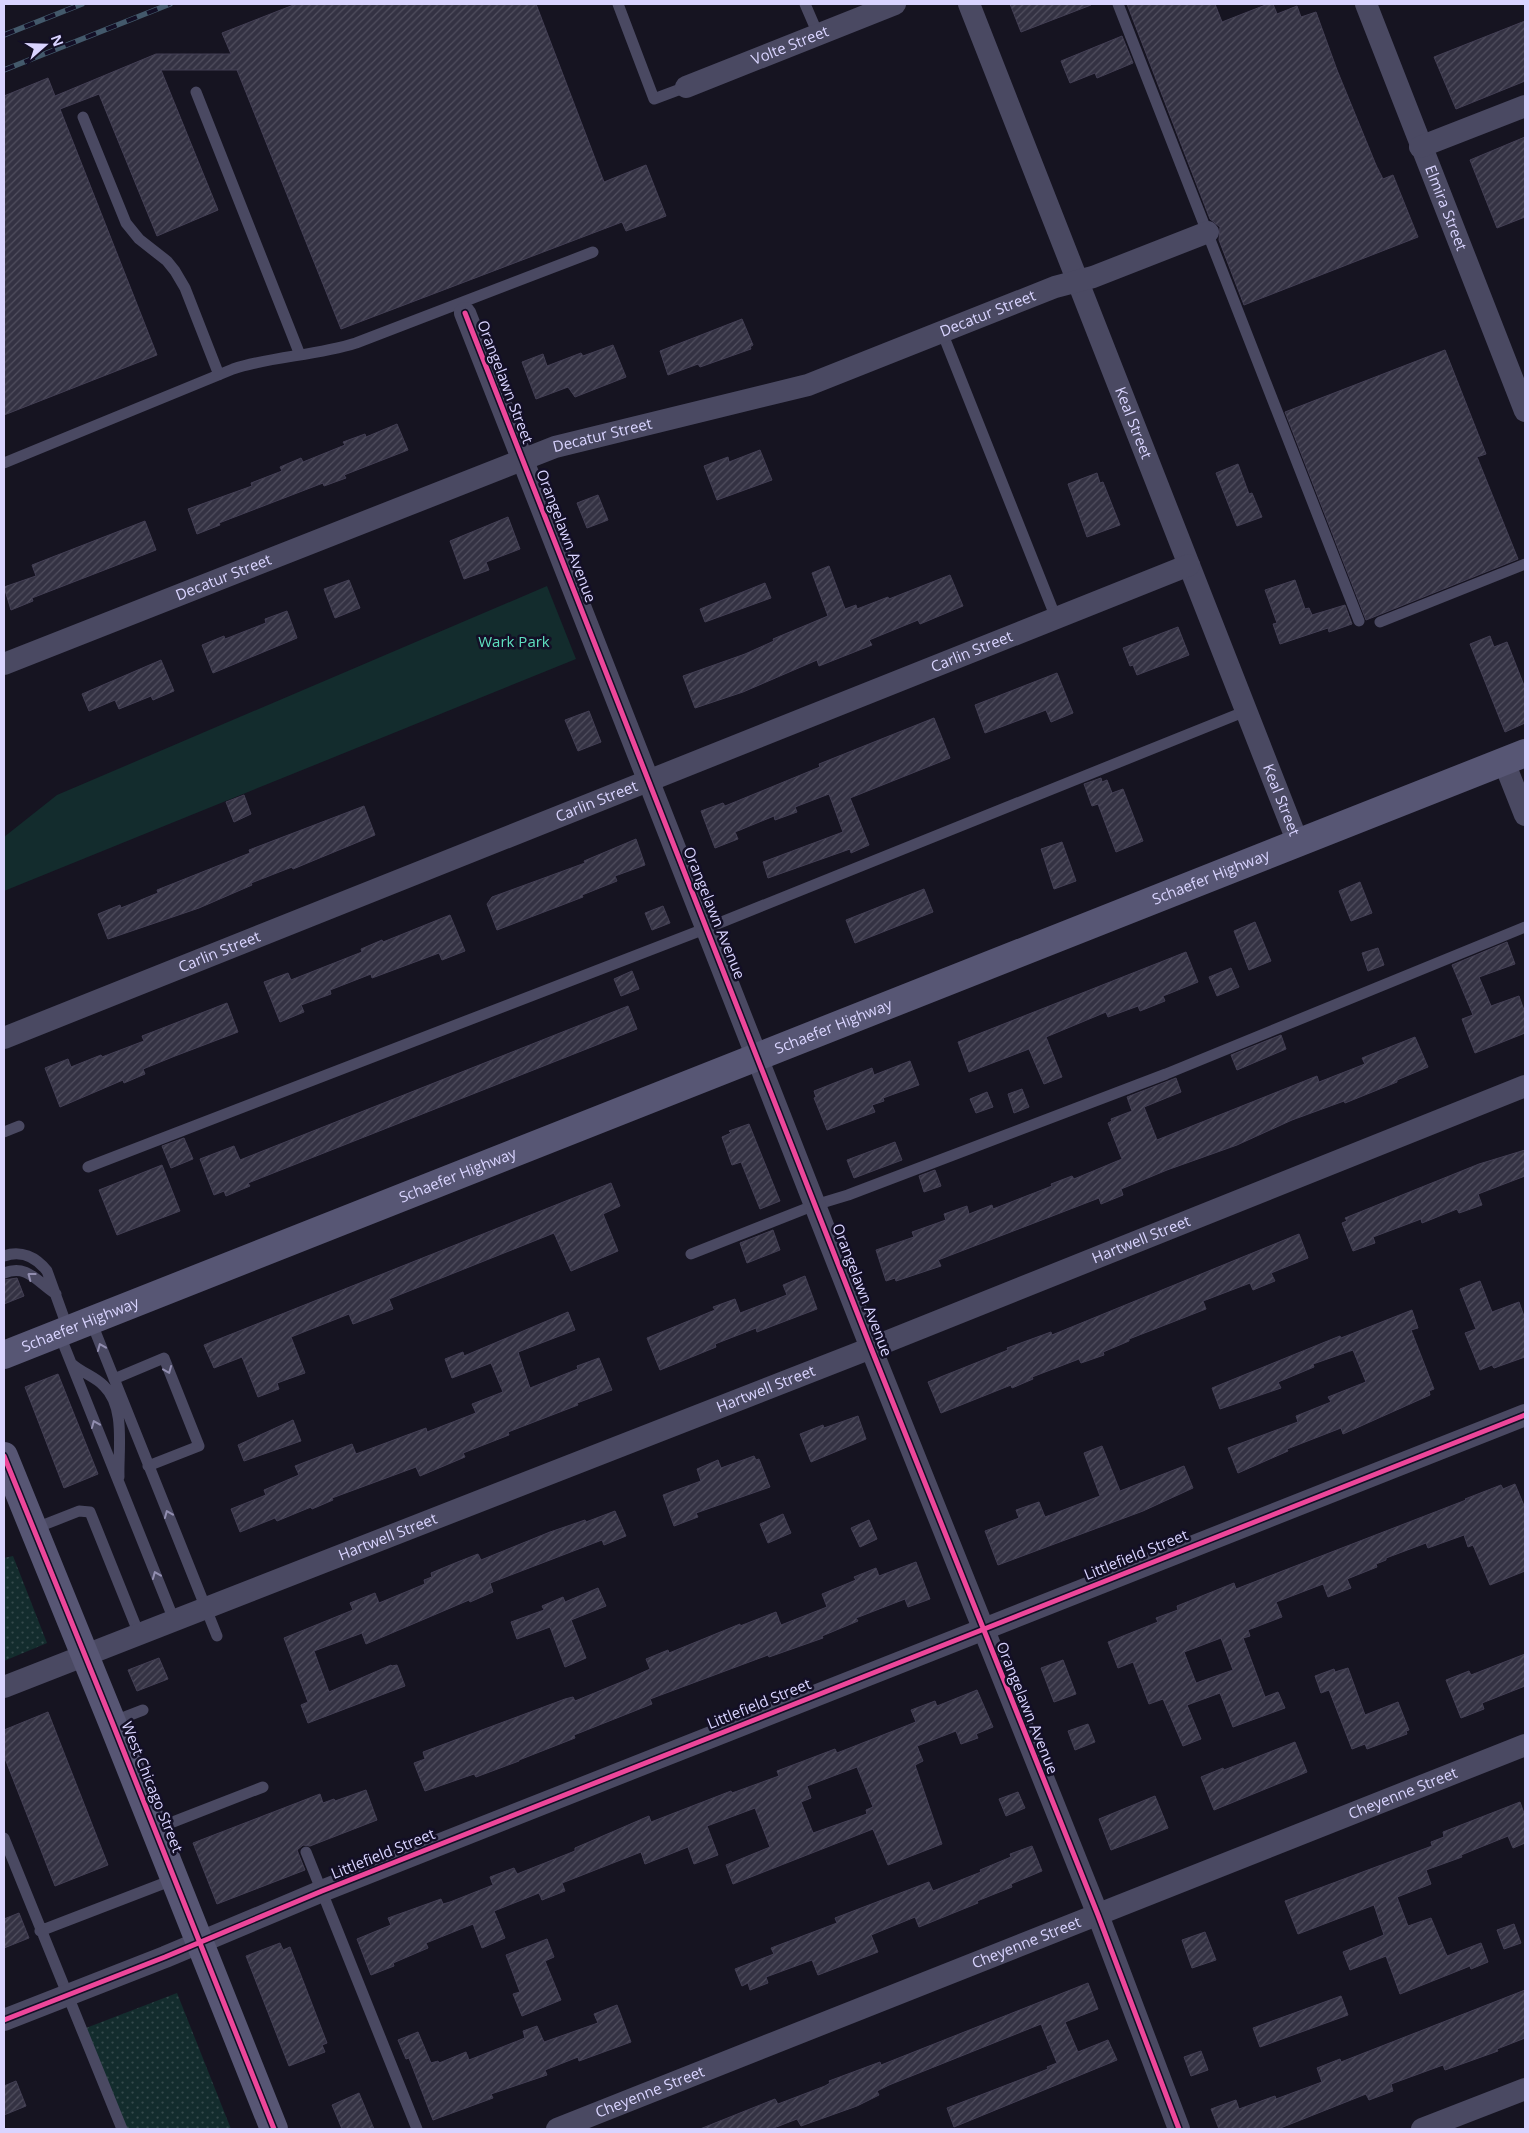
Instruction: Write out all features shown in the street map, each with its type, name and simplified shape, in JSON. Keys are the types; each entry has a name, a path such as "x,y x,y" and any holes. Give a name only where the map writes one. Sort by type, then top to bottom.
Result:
{"main road":[{"name":"Schaefer Highway","path":"4,1355 1515,757"},
{"name":"West Chicago Street","path":"4,1456 15,1496 32,1529 112,1722 274,2129"}],"street":[{"name":"Volte Street","path":"686,87 895,4"},
{"name":"Keal Street","path":"969,4 1298,843"},
{"name":"Elmira Street","path":"1366,4 1525,411"},
{"path":"1420,146 1525,106"},
{"name":"Decatur Street","path":"4,664 556,446 808,385 1056,287 1093,277 1208,232"},
{"name":"Orangelawn Street","path":"465,313 522,459"},
{"name":"Orangelawn Avenue","path":"522,459 982,1630 1098,1915 1179,2129"},
{"name":"Carlin Street","path":"4,1038 648,780 1190,566"},
{"path":"1515,757 1525,815"},
{"name":"Hartwell Street","path":"4,1687 871,1348 1525,1086"},
{"name":"Littlefield Street","path":"4,2020 322,1891 1525,1415"},
{"name":"Cheyenne Street","path":"557,2129 1525,1745"},
{"path":"1422,2129 1525,2089"}],"lane":[{"path":"618,4 654,99 686,87"},
{"path":"805,4 818,34"},
{"path":"1118,4 1358,621"},
{"path":"196,92 300,355"},
{"path":"83,117 126,223 138,239 167,261 175,271 185,288 219,375"},
{"path":"4,463 252,363 325,352 356,343 593,252"},
{"path":"942,332 1056,618"},
{"path":"1380,622 1525,564"},
{"path":"88,1167 707,928 1246,711"},
{"path":"691,1254 815,1205 857,1191 1166,1074 1525,927"},
{"path":"4,1132 19,1126"},
{"path":"4,1256 20,1254 36,1260 47,1271 73,1328 114,1379 217,1636"},
{"path":"4,1273 21,1270 34,1277 56,1294"},
{"path":"73,1328 71,1363 174,1620"},
{"path":"114,1379 164,1358 199,1446 148,1466"},
{"path":"71,1363 104,1385 117,1413 120,1423 120,1486"},
{"path":"32,1529 79,1511 90,1512 139,1634"},
{"path":"112,1722 143,1710"},
{"path":"155,1829 263,1787"},
{"path":"5,1845 122,2129"},
{"path":"306,1852 417,2129"},
{"path":"40,1931 175,1879"}],"green space":[{"name":"Wark Park","path":"547,586 576,659 4,891 4,837 57,795"},
{"path":"13,1556 47,1643 4,1661 4,1558"},
{"path":"177,1993 231,2129 126,2129 86,2028"}],"building":[{"path":"296,4 536,4 604,182 646,165 666,216 626,231 622,222 341,329 237,70 161,70 218,210 157,236 99,94 60,109 157,355 4,415 4,96 48,78 55,96 156,54 231,54 222,33"},
{"path":"1010,4 1091,4 1091,5 1021,32"},
{"path":"1127,4 1215,4 1222,22 1268,4 1273,4 1277,14 1297,6 1301,17 1316,12 1337,70 1376,165 1383,179 1393,175 1418,237 1244,305 1219,240 1220,227 1210,219"},
{"path":"1525,21 1525,81 1456,109 1434,57"},
{"path":"1122,36 1133,63 1097,78 1095,73 1070,83 1061,61"},
{"path":"1525,137 1525,217 1497,228 1470,160"},
{"path":"742,319 753,345 750,347 751,349 700,367 698,364 668,375 660,351"},
{"path":"613,345 626,377 575,397 568,387 536,399 522,362 543,354 547,366 581,353 583,356"},
{"path":"1445,350 1486,454 1477,457 1518,559 1366,620 1285,412"},
{"path":"397,424 408,450 344,475 346,478 324,486 323,483 219,523 220,525 197,534 188,509 252,486 251,483 282,471 280,467 301,458 303,462 345,445 343,442 365,434 366,437"},
{"path":"760,450 772,480 717,500 704,466 728,457 729,462"},
{"path":"1238,464 1249,494 1252,493 1262,517 1237,526 1216,473"},
{"path":"1097,473 1100,483 1103,482 1120,525 1087,537 1068,484"},
{"path":"598,495 608,520 587,528 577,503"},
{"path":"508,517 520,549 486,562 489,570 464,579 450,541"},
{"path":"145,521 156,550 32,598 33,601 11,610 4,587 36,576 32,565"},
{"path":"829,566 845,609 856,605 857,609 888,597 889,599 950,575 963,606 920,624 918,620 869,640 872,645 819,666 817,660 743,692 695,708 683,676 745,654 774,641 773,639 828,616 812,573"},
{"path":"349,580 360,608 335,618 324,589"},
{"path":"1295,580 1305,609 1309,608 1312,615 1345,605 1352,624 1329,632 1328,628 1280,644 1273,624 1277,623 1265,590"},
{"path":"765,583 771,598 705,622 700,609"},
{"path":"287,611 297,638 213,673 202,645 224,636 225,639 266,623 265,619"},
{"path":"1178,627 1189,655 1137,675 1133,665 1130,666 1123,648"},
{"path":"1490,636 1494,647 1507,642 1525,688 1525,723 1505,732 1470,644"},
{"path":"161,660 174,691 153,700 151,696 119,709 115,700 89,711 82,694"},
{"path":"1057,673 1073,713 1051,722 1046,710 985,733 975,705"},
{"path":"589,711 601,742 578,751 565,720"},
{"path":"934,718 950,758 850,798 869,845 851,853 850,849 768,878 763,862 843,832 829,794 795,807 797,812 775,820 774,816 735,832 738,839 715,848 701,811 723,803 725,806 820,767 819,764"},
{"path":"1101,778 1102,782 1107,780 1112,793 1123,789 1143,841 1116,852 1098,804 1092,806 1084,784"},
{"path":"244,795 251,814 234,822 226,802"},
{"path":"364,806 375,835 293,869 292,867 251,883 252,885 199,908 108,939 98,914 120,905 121,908 158,893 157,890 250,853 249,850"},
{"path":"636,839 645,865 615,876 617,881 582,895 583,897 497,930 487,904 492,897 585,863 584,861"},
{"path":"1062,842 1076,881 1054,889 1041,849"},
{"path":"1360,882 1372,913 1351,921 1339,891"},
{"path":"924,889 933,912 855,943 846,920"},
{"path":"663,906 670,923 652,930 645,913"},
{"path":"450,915 465,951 442,960 439,953 372,978 371,974 330,990 331,994 301,1005 304,1012 280,1022 264,982 288,973 291,980 362,952 361,949 382,940 383,942"},
{"path":"1255,922 1271,961 1249,970 1234,931"},
{"path":"1507,942 1515,964 1479,977 1491,1006 1519,996 1525,1013 1525,1033 1475,1053 1462,1019 1473,1015 1452,965"},
{"path":"1378,948 1384,965 1368,971 1362,953"},
{"path":"1186,952 1198,982 1163,996 1165,1001 1140,1011 1138,1006 1108,1017 1106,1012 1046,1037 1062,1077 1044,1084 1029,1049 969,1072 958,1042"},
{"path":"1231,968 1239,987 1217,996 1209,977"},
{"path":"632,971 639,989 621,996 614,979"},
{"path":"227,1003 238,1032 143,1069 145,1074 124,1083 123,1080 60,1107 45,1068 68,1059 71,1067 101,1055 102,1057 144,1041 142,1036"},
{"path":"628,1006 637,1029 248,1183 250,1186 226,1196 224,1191 214,1195 200,1159 234,1146 240,1160"},
{"path":"1281,1035 1286,1049 1237,1070 1231,1055"},
{"path":"1415,1037 1428,1067 1397,1080 1397,1082 1345,1103 1344,1101 1292,1120 1237,1145 1167,1170 1121,1189 1123,1195 1101,1204 1099,1198 938,1260 941,1266 896,1281 895,1278 886,1281 876,1250 914,1237 912,1232 946,1220 944,1214 967,1206 969,1214 992,1205 993,1209 1052,1186 1051,1184 1072,1176 1074,1179 1122,1159 1108,1123 1112,1121 1111,1119 1132,1111 1127,1097 1176,1078 1181,1092 1144,1107 1157,1140 1317,1076 1319,1082 1365,1064 1362,1058"},
{"path":"910,1061 919,1085 883,1098 884,1101 872,1105 875,1112 827,1130 814,1098 816,1097 814,1091 872,1068 874,1075"},
{"path":"1022,1089 1029,1107 1014,1113 1008,1094"},
{"path":"987,1092 993,1107 976,1113 970,1099"},
{"path":"749,1124 780,1201 760,1209 741,1162 732,1165 722,1137 731,1133 729,1131"},
{"path":"184,1138 193,1159 171,1168 162,1146"},
{"path":"895,1142 902,1160 854,1178 847,1160"},
{"path":"1525,1150 1525,1176 1478,1194 1482,1205 1459,1213 1457,1209 1422,1223 1421,1219 1373,1237 1375,1243 1353,1251 1342,1223 1347,1221 1345,1218 1479,1164"},
{"path":"162,1165 180,1211 117,1235 99,1190"},
{"path":"935,1170 941,1186 924,1192 919,1176"},
{"path":"611,1183 620,1206 603,1214 618,1251 571,1271 554,1233 389,1299 393,1309 353,1324 349,1314 291,1337 305,1373 277,1383 279,1389 258,1397 242,1357 214,1368 204,1345"},
{"path":"773,1230 780,1250 747,1263 740,1243"},
{"path":"1299,1234 1308,1258 1271,1273 1275,1281 1253,1290 1250,1283 1203,1301 1206,1309 1129,1339 1129,1341 1103,1352 1104,1355 1081,1363 1079,1359 1032,1377 1033,1379 1012,1388 1011,1385 941,1413 928,1382 1008,1350 1007,1348 1051,1332 1052,1335"},
{"path":"805,1276 817,1309 757,1332 756,1328 715,1344 716,1347 660,1370 647,1338 715,1310 713,1307 735,1299 740,1313 787,1295 783,1285"},
{"path":"17,1278 24,1296 4,1304 4,1280"},
{"path":"1480,1281 1492,1312 1519,1302 1525,1319 1525,1357 1494,1368 1492,1365 1480,1370 1465,1333 1476,1329 1460,1289"},
{"path":"1412,1310 1418,1328 1411,1330 1434,1389 1429,1391 1430,1395 1343,1434 1341,1428 1287,1449 1288,1451 1238,1473 1228,1448 1298,1422 1296,1416 1331,1402 1328,1397 1366,1382 1353,1350 1313,1364 1314,1367 1278,1382 1281,1388 1220,1409 1212,1388 1340,1336 1341,1338"},
{"path":"568,1312 575,1330 518,1352 530,1388 578,1369 577,1366 599,1358 612,1390 508,1432 509,1435 463,1453 465,1457 420,1476 416,1467 332,1498 333,1500 312,1509 311,1507 277,1521 275,1518 240,1532 231,1509 266,1495 264,1490 299,1475 295,1466 352,1444 356,1454 426,1428 427,1432 476,1413 472,1404 503,1392 491,1363 452,1378 445,1359 463,1352 464,1356"},
{"path":"58,1374 98,1474 64,1488 25,1387"},
{"path":"858,1416 866,1439 811,1462 800,1434 823,1425 824,1428"},
{"path":"293,1420 301,1441 244,1461 238,1445"},
{"path":"1102,1446 1120,1491 1184,1466 1193,1488 1143,1511 998,1565 985,1531 1019,1518 1016,1510 1039,1502 1045,1517 1100,1496 1084,1453"},
{"path":"754,1456 756,1460 759,1459 770,1487 696,1513 698,1517 674,1526 663,1495 701,1481 697,1469 718,1460 721,1468"},
{"path":"1515,1484 1525,1508 1525,1571 1490,1585 1473,1545 1468,1547 1464,1535 1428,1548 1426,1543 1386,1558 1386,1560 1376,1564 1377,1567 1347,1579 1351,1588 1328,1597 1323,1584 1276,1602 1282,1617 1248,1630 1250,1636 1243,1638 1265,1697 1278,1692 1285,1708 1233,1727 1220,1693 1187,1705 1201,1739 1183,1746 1163,1699 1149,1704 1133,1662 1118,1668 1108,1642 1158,1622 1156,1618 1178,1610 1177,1606 1234,1583 1236,1589 1501,1485 1503,1489","holes":["1221,1638 1233,1670 1196,1683 1184,1652"]},
{"path":"615,1511 626,1536 604,1545 602,1540 490,1583 493,1592 470,1602 469,1600 366,1644 362,1633 314,1651 329,1692 391,1665 397,1665 405,1686 308,1723 301,1705 308,1702 284,1638 353,1610 350,1603 375,1593 379,1603 425,1584 424,1580 432,1577 431,1573 478,1554 481,1560 550,1532 585,1520 586,1522"},
{"path":"783,1514 791,1533 768,1543 760,1524"},
{"path":"869,1520 877,1539 860,1547 851,1528"},
{"path":"916,1562 930,1599 908,1607 905,1599 856,1618 858,1621 822,1636 823,1638 769,1657 768,1655 650,1699 652,1704 574,1735 575,1738 519,1761 476,1777 474,1774 425,1791 414,1763 425,1759 423,1752 565,1699 573,1697 575,1701 650,1669 646,1659 668,1650 669,1653 740,1624 740,1626 776,1612 781,1625 827,1607 822,1594 856,1580 854,1577 876,1568 879,1576"},
{"path":"598,1588 606,1606 571,1620 586,1658 565,1667 550,1627 517,1639 511,1622 544,1610 542,1606 563,1597 565,1602"},
{"path":"1525,1654 1525,1686 1482,1703 1484,1709 1461,1718 1446,1680 1469,1671 1471,1675"},
{"path":"159,1658 168,1679 137,1691 128,1670"},
{"path":"1063,1660 1076,1694 1054,1702 1041,1668"},
{"path":"1348,1668 1365,1715 1398,1702 1409,1730 1406,1731 1407,1734 1367,1749 1365,1744 1352,1749 1329,1690 1321,1693 1315,1676 1334,1669 1335,1672"},
{"path":"977,1690 993,1727 976,1734 978,1738 961,1744 956,1731 917,1746 923,1761 915,1765 942,1844 888,1865 873,1829 733,1884 726,1865 770,1847 755,1808 707,1826 718,1855 694,1864 688,1847 645,1864 641,1852 562,1883 565,1891 542,1900 539,1893 494,1911 505,1938 482,1948 473,1924 426,1943 428,1948 393,1963 394,1966 371,1975 357,1939 391,1925 388,1918 441,1899 443,1904 450,1902 493,1885 490,1877 514,1868 517,1874 575,1851 575,1848 649,1816 651,1822 731,1791 732,1793 779,1776 777,1771 835,1749 837,1753 916,1722 911,1710 935,1701 937,1706","holes":["857,1767 873,1807 866,1810 867,1814 813,1833 801,1802 811,1798 807,1786"]},
{"path":"48,1712 108,1865 55,1886 4,1756 4,1730"},
{"path":"1088,1724 1095,1742 1075,1750 1068,1731"},
{"path":"1295,1742 1307,1772 1214,1810 1201,1777"},
{"path":"366,1790 377,1820 310,1846 303,1845 297,1850 305,1870 217,1904 193,1843 320,1794 323,1803 334,1799 335,1801"},
{"path":"1018,1792 1025,1808 1006,1816 999,1799"},
{"path":"1155,1796 1168,1828 1111,1850 1099,1819"},
{"path":"1520,1802 1525,1816 1525,1843 1513,1848 1508,1836 1461,1855 1462,1857 1426,1870 1431,1884 1397,1897 1408,1926 1431,1918 1447,1956 1481,1943 1488,1962 1471,1969 1470,1966 1400,1994 1386,1956 1350,1970 1343,1952 1384,1935 1374,1905 1298,1934 1285,1901 1432,1846 1431,1842 1444,1837 1443,1832"},
{"path":"1032,1846 1042,1871 1011,1884 1012,1887 977,1901 978,1903 919,1927 915,1917 871,1935 878,1952 818,1975 812,1960 766,1977 768,1983 750,1990 748,1983 742,1986 735,1969 774,1954 771,1948 837,1923 835,1918 929,1882 933,1891 981,1872 980,1870 1011,1857 1010,1854"},
{"path":"19,1913 29,1938 4,1948 4,1919"},
{"path":"1514,1924 1521,1943 1504,1949 1497,1930"},
{"path":"1205,1932 1216,1960 1192,1968 1182,1940"},
{"path":"547,1939 554,1957 545,1961 561,2000 522,2016 513,1994 520,1992 506,1955"},
{"path":"280,1943 283,1950 290,1947 327,2043 322,2045 325,2052 289,2066 246,1956"},
{"path":"1088,1983 1098,2009 1065,2022 1078,2052 1108,2040 1117,2060 954,2127 947,2108 1048,2069 1047,2067 1057,2063 1041,2024 889,2085 877,2091 879,2095 857,2106 801,2126 797,2119 771,2129 700,2129 775,2099 778,2104 825,2086 830,2083 829,2081 880,2062 881,2065"},
{"path":"1525,1990 1525,2038 1497,2049 1498,2051 1445,2070 1443,2065 1391,2084 1393,2091 1369,2100 1366,2094 1278,2129 1219,2129 1211,2109 1236,2100 1239,2109 1275,2096 1276,2099 1322,2082 1317,2068 1340,2059 1341,2062"},
{"path":"1341,1996 1348,2015 1260,2047 1253,2028"},
{"path":"617,2005 631,2042 579,2061 578,2057 545,2070 547,2075 491,2094 493,2098 433,2120 409,2058 406,2059 398,2040 418,2032 431,2063 438,2061 439,2063 466,2052 469,2060 525,2038 523,2031 537,2026 544,2042 598,2023 594,2014"},
{"path":"1201,2051 1208,2070 1191,2076 1184,2057"},
{"path":"16,2081 26,2106 4,2115 4,2086"},
{"path":"359,2093 374,2129 342,2129 332,2105"}],"railway":[{"path":"4,35 82,4"},
{"path":"4,70 170,4"}],"cycle path":[{"path":"465,313 871,1348 1098,1915 1179,2129"},
{"path":"4,2020 165,1957 322,1891 1525,1415"},
{"path":"4,1456 274,2129"}]}
